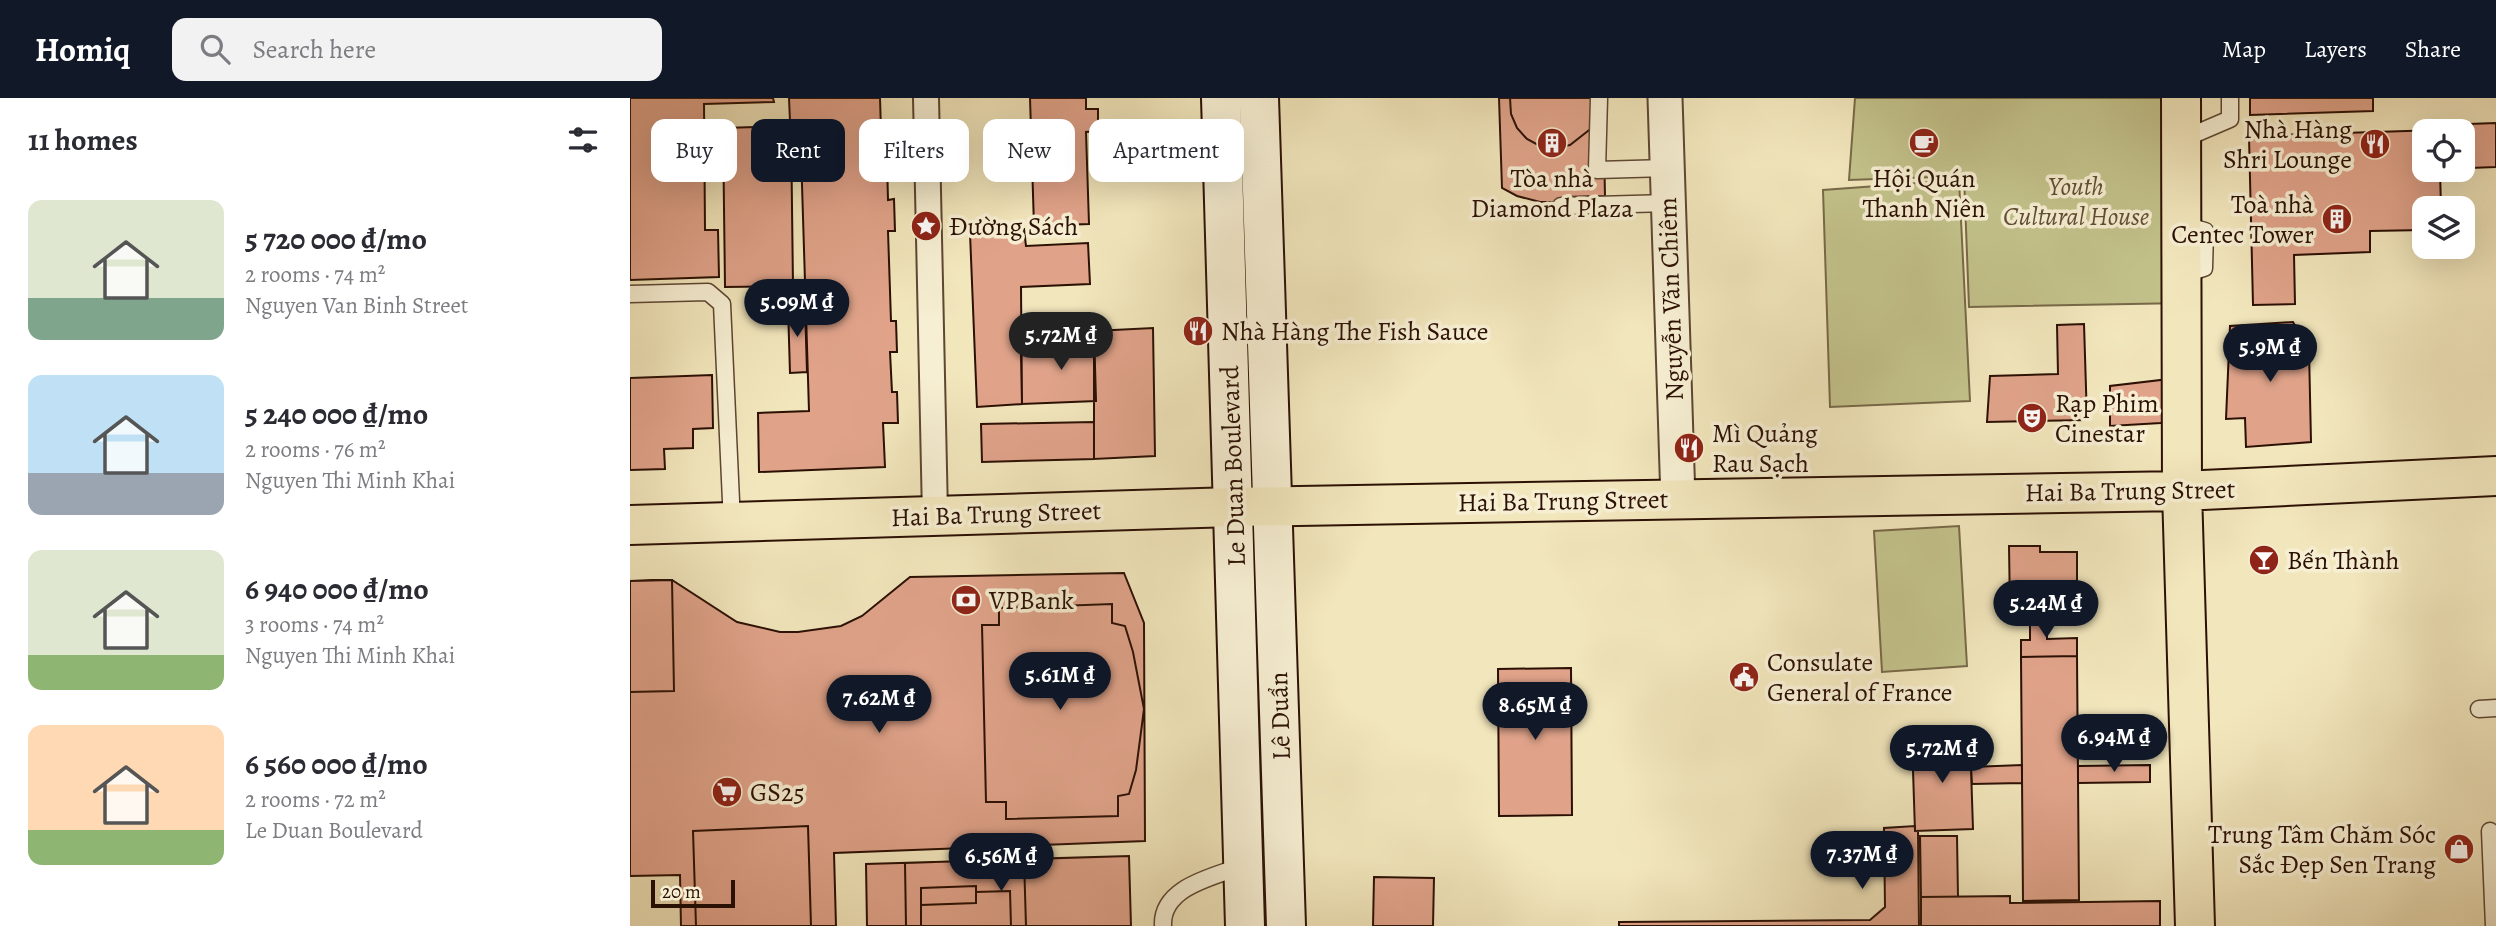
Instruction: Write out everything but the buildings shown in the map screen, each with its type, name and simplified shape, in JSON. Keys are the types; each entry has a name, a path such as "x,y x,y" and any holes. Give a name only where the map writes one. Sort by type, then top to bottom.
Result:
{"main road":[{"path":"2181,98 2182,491 2195,926"},
{"path":"1222,109 1259,109"},
{"name":"Le Duan Boulevard","path":"1222,109 1245,926"},
{"name":"Le Duan Boulevard","path":"1259,109 1273,506"},
{"path":"1226,282 1264,281"},
{"name":"Hai Ba Trung Street","path":"630,525 1273,506 2182,491 2496,476"},
{"name":"Lê Duẩn","path":"1273,506 1286,926"},
{"path":"1244,850 1283,833"}],"street":[{"path":"926,98 935,516"},
{"name":"Nguyễn Văn Chiêm","path":"1665,98 1678,500"}],"lane":[{"path":"1599,98 1597,170 1667,168"},
{"path":"2181,140 2230,119 2230,98"},
{"path":"1561,205 1668,203"},
{"path":"630,294 708,292 722,304 732,523"},
{"path":"2479,709 2496,708"},
{"path":"2490,831 2494,926"},
{"path":"1163,926 1162,915 1180,890 1244,850"}],"green space":[{"name":"Youth Cultural House","path":"1855,98 2181,98 2185,303 1969,307 1964,176 1849,180"},
{"path":"1959,180 1970,401 1830,407 1823,190"},
{"path":"1959,526 1967,666 1882,672 1874,531"}],"place":[{"name":"Tòa nhà Diamond Plaza","path":"1552,143"},
{"name":"Hội Quán Thanh Niên","path":"1924,143"},
{"name":"Nhà Hàng Shri Lounge","path":"2375,144"},
{"name":"Toà nhà Centec Tower","path":"2337,219"},
{"name":"Đường Sách","path":"926,226"},
{"name":"Nhà Hàng The Fish Sauce","path":"1198,331"},
{"name":"Rạp Phim Cinestar","path":"2032,418"},
{"name":"Mì Quảng Rau Sạch","path":"1689,448"},
{"name":"Bến Thành","path":"2264,560"},
{"name":"VPBank","path":"966,600"},
{"name":"Consulate General of France","path":"1744,677"},
{"name":"GS25","path":"727,792"},
{"name":"Trung Tâm Chăm Sóc Sắc Đẹp Sen Trang","path":"2459,849"}]}
